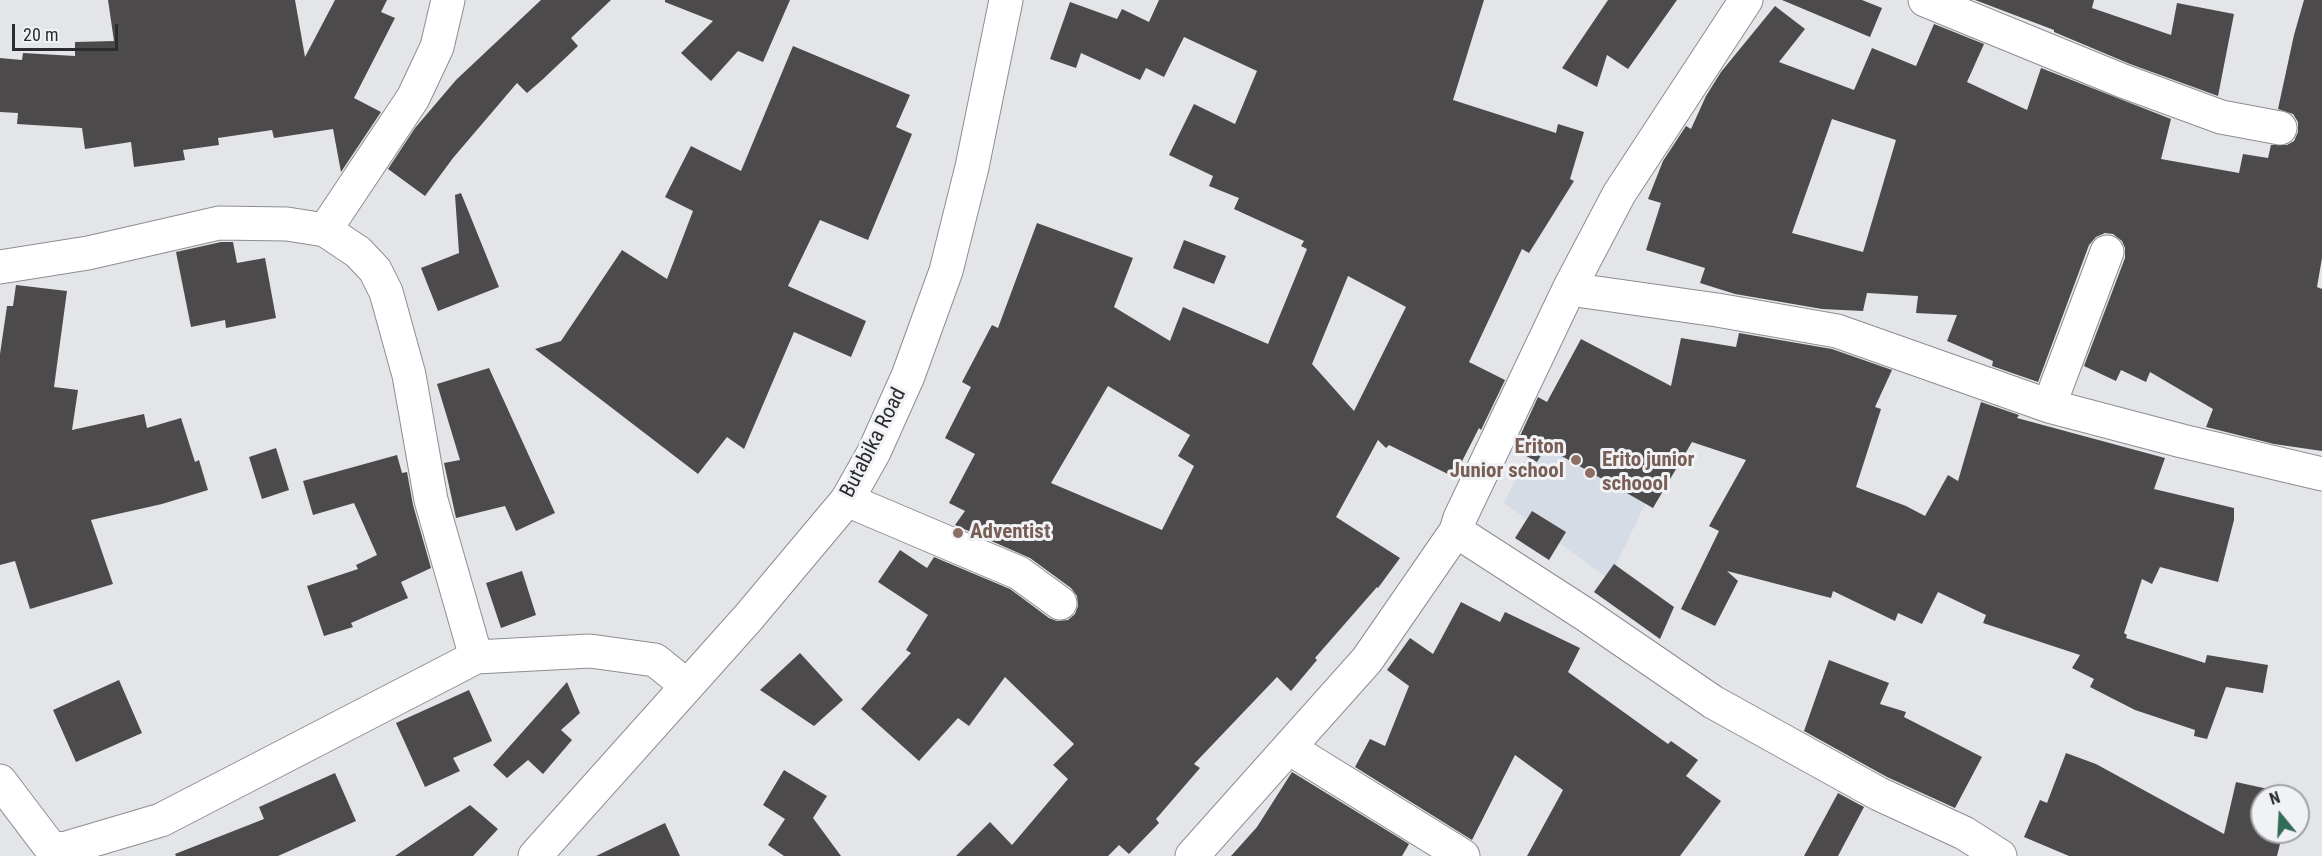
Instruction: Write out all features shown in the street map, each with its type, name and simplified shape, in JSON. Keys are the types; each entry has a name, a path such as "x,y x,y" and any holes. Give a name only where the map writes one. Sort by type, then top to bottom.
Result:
{"street":[{"path":"325,230 413,98 437,46 448,0"},
{"name":"Butabika Road","path":"535,856 748,618 847,500 874,452 908,376 946,271 972,167 1006,0"},
{"path":"1192,856 1367,660 1456,531 1460,518 1569,289 1619,194 1746,0"},
{"path":"1925,0 2123,81 2221,117 2280,128"},
{"path":"0,267 88,253 219,223 287,224 325,230 358,252 375,270 386,292 409,375 431,500 476,657"},
{"path":"2049,406 2107,252"},
{"path":"1569,289 1717,310 1837,331 2049,406 2182,441 2322,474"},
{"path":"847,500 1019,573 1060,603"},
{"path":"1456,531 1586,615 1713,702 1879,794 1964,833 2000,856"},
{"path":"0,782 45,846 63,849 161,820 476,657 590,651 655,660 686,685"},
{"path":"1289,748 1463,856"}],"shaded area":[{"name":"Erito junior schoool","path":"1564,380 1675,442 1609,579 1504,503"}],"building":[{"path":"108,0 295,0 305,57 335,0 387,0 381,12 395,18 354,98 381,112 341,172 333,129 274,138 272,130 218,138 219,145 183,150 185,160 134,167 131,142 85,149 82,128 17,124 18,113 0,112 0,58 22,60 23,53 75,56 75,42 114,41"},
{"path":"541,0 611,0 571,38 578,46 542,80 527,93 517,83 453,158 425,196 388,169 415,128 456,80"},
{"path":"665,0 790,0 763,62 738,51 711,81 681,53 713,21 665,2"},
{"path":"1159,0 1484,0 1453,100 1556,133 1558,124 1584,132 1570,179 1574,181 1529,253 1522,249 1469,362 1505,380 1481,430 1479,428 1454,477 1389,445 1386,448 1378,440 1336,517 1400,558 1378,588 1315,658 1317,660 1291,691 1277,677 1194,764 1200,768 1156,819 1159,823 1129,854 1119,845 1108,856 956,856 990,822 1012,845 1068,779 1053,765 1074,744 1005,677 969,726 958,718 919,761 861,709 911,653 906,650 928,615 878,582 900,550 927,568 934,557 1010,589 1049,618 1057,621 1068,620 1075,614 1078,606 1077,596 1071,588 1030,558 955,525 965,511 949,503 975,454 945,438 971,387 962,382 992,325 998,328 1037,223 1133,258 1114,307 1170,341 1183,307 1268,344 1307,249 1301,246 1304,241 1234,209 1239,198 1209,186 1213,176 1169,155 1194,104 1235,124 1257,71 1184,37 1164,77 1146,68 1140,80 1081,53 1076,68 1050,59 1070,2 1117,19 1122,9 1149,22","holes":["1348,276 1406,307 1354,411 1312,364","1108,386 1190,435 1178,456 1194,466 1162,530 1051,483"]},
{"path":"1608,0 1677,0 1628,69 1607,55 1597,87 1562,68"},
{"path":"1782,0 1862,0 1882,8 1870,37"},
{"path":"1975,0 2094,0 2092,8 2171,35 2177,3 2234,14 2218,96 2130,64 2054,32 2054,30"},
{"path":"2304,0 2322,0 2322,258 2317,287 2322,289 2322,451 2274,444 2206,427 2213,409 2150,372 2146,382 2121,370 2116,381 2084,366 2125,258 2122,241 2113,234 2105,233 2096,237 2089,245 2038,382 1992,366 1993,361 1947,341 1957,315 1916,313 1918,296 1867,293 1863,311 1822,309 1735,294 1700,283 1705,268 1646,250 1661,203 1648,199 1663,161 1686,126 1691,129 1706,96 1721,72 1775,6 1805,29 1779,62 1854,90 1872,48 1916,66 1934,24 1984,44 1967,82 2027,110 2041,68 2171,119 2161,159 2239,173 2243,154 2268,158 2271,145 2287,145 2294,141 2298,132 2298,122 2293,114 2278,109","holes":["1832,119 1896,140 1863,252 1792,233"]},
{"path":"793,46 910,95 896,127 912,134 868,240 820,220 788,286 866,321 851,357 794,332 744,449 727,437 698,474 535,349 561,341 622,250 667,279 693,211 665,197 691,146 741,171"},
{"path":"461,193 499,287 438,311 421,268 459,253 455,195"},
{"path":"1184,240 1226,256 1214,284 1173,268"},
{"path":"221,242 233,242 237,263 265,258 276,318 226,328 225,320 191,327 176,252"},
{"path":"16,285 67,291 54,387 78,390 72,430 144,414 147,428 181,418 195,462 199,460 208,490 162,504 91,520 113,584 30,609 15,561 0,565 0,354 7,306 13,306"},
{"path":"1739,333 1832,349 1892,370 1875,407 1881,409 1856,487 1906,506 1925,516 1948,475 1958,481 1981,402 2019,415 2017,418 2165,458 2154,489 2234,508 2234,520 2218,582 2160,567 2152,584 2142,579 2124,633 2127,635 2126,638 2205,663 2207,655 2268,665 2263,693 2226,687 2207,739 2194,736 2195,730 2135,710 2090,687 2094,679 2072,668 2080,655 1983,623 1986,615 1938,592 1922,624 1898,613 1895,621 1833,591 1831,598 1727,571 1738,581 1715,626 1681,609 1719,531 1709,526 1746,460 1692,442 1653,508 1546,447 1537,462 1514,449 1538,397 1547,402 1581,339 1671,386 1681,338 1736,347"},
{"path":"489,368 555,513 516,531 505,506 456,518 444,463 460,460 437,384"},
{"path":"276,448 289,490 262,499 249,457"},
{"path":"397,455 402,473 407,472 413,505 431,568 401,582 408,598 351,623 353,627 324,636 307,586 358,569 356,565 377,555 354,503 313,515 303,481"},
{"path":"1532,511 1566,532 1549,560 1515,538"},
{"path":"1614,564 1674,607 1660,639 1594,592"},
{"path":"522,571 536,615 501,628 486,583"},
{"path":"1461,602 1500,622 1505,612 1580,648 1568,672 1668,744 1671,741 1698,760 1686,776 1721,801 1680,856 1527,856 1563,790 1515,755 1472,840 1355,767 1370,739 1385,746 1409,686 1387,670 1410,638 1433,654"},
{"path":"800,653 843,700 814,726 760,690"},
{"path":"1829,660 1889,683 1880,704 1906,712 1904,717 1982,757 1955,808 1887,777 1804,731"},
{"path":"119,680 142,733 76,762 53,710"},
{"path":"567,682 580,713 561,730 572,740 543,774 528,760 507,778 493,765"},
{"path":"469,690 492,741 453,758 460,771 425,787 396,723"},
{"path":"2066,753 2096,764 2224,834 2236,782 2250,785 2250,844 2280,844 2277,856 2069,856 2024,837 2040,800 2047,803"},
{"path":"784,770 827,796 813,818 841,856 784,856 768,845 785,819 763,805"},
{"path":"1292,772 1409,844 1402,856 1231,856 1257,827"},
{"path":"335,773 356,821 278,856 176,856 175,854 264,819 259,807"},
{"path":"1838,793 1864,807 1838,856 1804,856"},
{"path":"470,805 498,829 473,856 395,856"},
{"path":"665,823 680,856 596,856"}],"place":[{"name":"Eriton Junior school","path":"1576,460"},
{"name":"Erito junior schoool","path":"1590,473"},
{"name":"Adventist","path":"958,533"}]}
